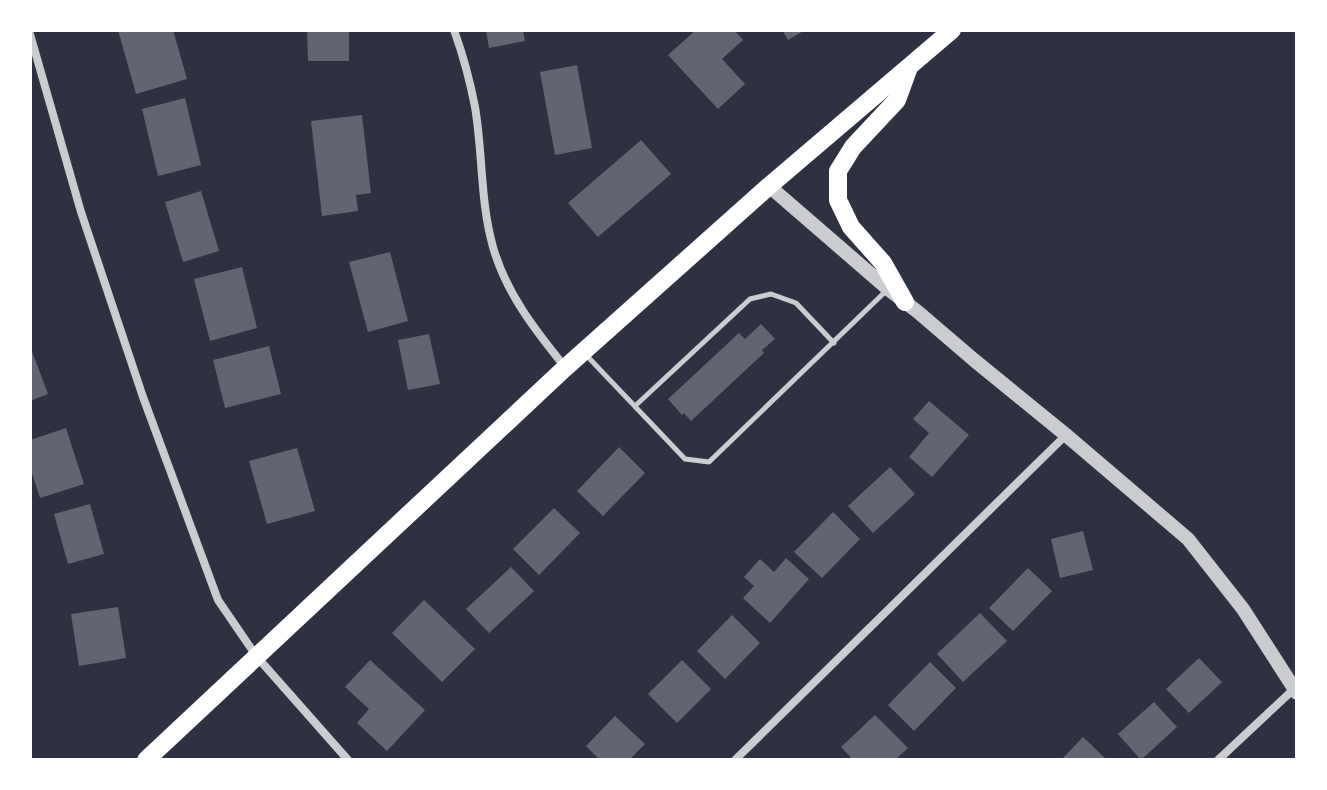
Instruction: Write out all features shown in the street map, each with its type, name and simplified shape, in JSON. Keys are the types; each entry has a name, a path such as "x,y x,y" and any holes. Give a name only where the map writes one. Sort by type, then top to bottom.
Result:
{"main road":[{"path":"146,760 565,368 769,186 952,30"},
{"path":"905,302 883,263 851,227 838,200 838,171 853,147 897,100 909,67"}],"street":[{"path":"454,30 464,57 475,108 484,208 493,249 509,288 530,324 565,368"},
{"path":"30,34 81,212 143,397 218,600 257,657 348,760"},
{"path":"769,186 1188,539 1243,609 1296,690 1218,760"},
{"path":"735,760 1066,435"}],"lane":[{"path":"583,352 685,459 709,462 888,289"},
{"path":"635,406 750,299 771,294 796,303 834,343"}],"building":[{"path":"118,30 173,30 187,79 136,94"},
{"path":"307,30 349,30 349,61 308,61"},
{"path":"486,30 523,30 525,41 489,48"},
{"path":"696,30 734,30 743,40 722,59 745,84 718,109 668,55"},
{"path":"782,30 805,30 788,40"},
{"path":"577,65 592,148 555,155 540,72"},
{"path":"185,98 201,165 158,176 142,109"},
{"path":"362,115 371,193 356,195 358,211 322,216 311,121"},
{"path":"641,140 671,174 598,237 568,203"},
{"path":"201,191 219,251 183,262 165,202"},
{"path":"390,252 408,321 368,332 349,262"},
{"path":"242,267 257,328 210,341 194,279"},
{"path":"761,324 775,339 762,350 764,353 691,421 684,413 682,415 668,399 739,333 745,339"},
{"path":"429,334 440,384 408,390 398,340"},
{"path":"30,346 48,394 30,401"},
{"path":"269,346 281,394 225,408 213,360"},
{"path":"929,401 969,435 932,477 909,457 929,433 913,419"},
{"path":"66,428 84,484 40,498 30,467 30,440"},
{"path":"619,447 645,473 603,516 577,491"},
{"path":"297,448 315,511 267,524 249,461"},
{"path":"890,467 915,494 873,533 848,506"},
{"path":"90,504 104,554 68,564 54,514"},
{"path":"554,508 580,533 539,575 513,549"},
{"path":"833,512 860,539 822,578 794,552"},
{"path":"1083,531 1093,570 1060,578 1051,539"},
{"path":"786,558 809,579 770,623 743,598 754,586 744,577 760,559 774,572"},
{"path":"511,567 534,591 489,633 466,609"},
{"path":"1028,568 1052,591 1013,631 989,608"},
{"path":"424,600 475,649 442,682 392,633"},
{"path":"118,607 126,658 79,666 71,614"},
{"path":"980,613 1007,641 963,682 937,654"},
{"path":"732,615 760,643 725,679 697,651"},
{"path":"1199,658 1222,682 1189,713 1166,689"},
{"path":"370,660 425,710 387,751 357,723 369,709 345,687"},
{"path":"682,660 711,689 677,723 648,694"},
{"path":"930,662 956,688 914,731 888,705"},
{"path":"1154,702 1177,727 1141,760 1118,734"},
{"path":"875,715 908,748 895,760 853,760 841,747"},
{"path":"615,716 645,744 629,760 600,760 586,746"},
{"path":"1083,737 1107,760 1061,760"}]}
